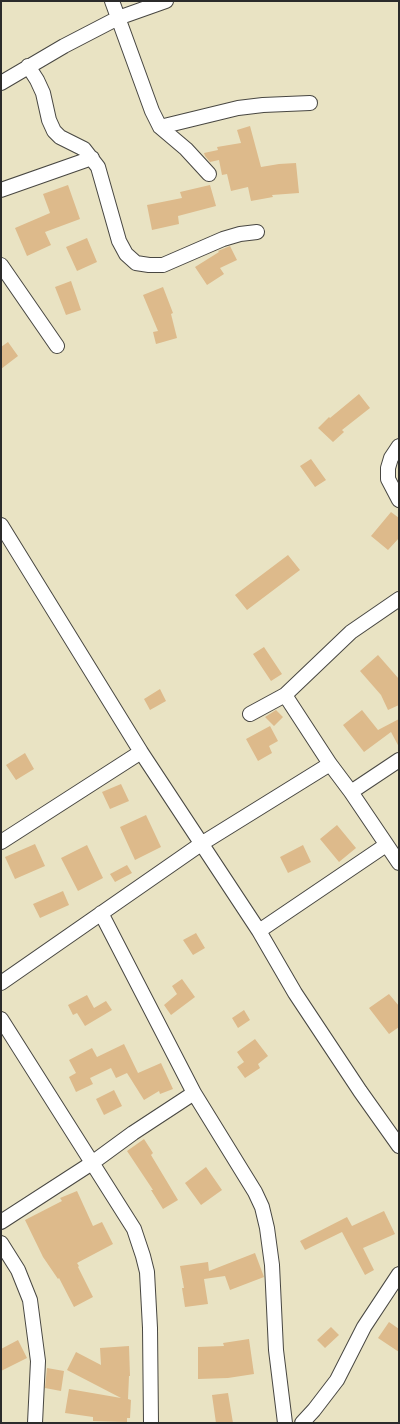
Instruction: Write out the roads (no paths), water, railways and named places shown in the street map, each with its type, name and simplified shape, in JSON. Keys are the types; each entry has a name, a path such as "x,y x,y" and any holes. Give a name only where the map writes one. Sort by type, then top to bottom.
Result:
{"street":[{"path":"112,1 152,111 160,127 186,149 209,174"},
{"path":"1,83 64,46 118,18 166,1"},
{"path":"28,66 43,93 49,120 54,131 60,137 84,149 98,168 119,241 126,254 136,263 149,265 163,264 223,239 257,232"},
{"path":"160,127 238,108 310,103"},
{"path":"1,190 92,158"},
{"path":"1,265 56,346"},
{"path":"399,446 389,463 388,479 399,500"},
{"path":"4,534 141,752 259,931 295,993 399,1146"},
{"path":"250,714 285,696 351,632 399,599"},
{"path":"285,696 399,863"},
{"path":"1,842 141,752"},
{"path":"351,792 399,760"},
{"path":"1,983 201,844 330,764"},
{"path":"259,931 386,845"},
{"path":"101,913 194,1093 255,1192 262,1207 272,1265 276,1350 285,1423"},
{"path":"1,1019 134,1229 147,1272 150,1328 151,1423"},
{"path":"1,1222 92,1163 133,1133 194,1093"},
{"path":"1,1243 18,1270 30,1300 38,1360 35,1423"},
{"path":"302,1423 337,1380 364,1327 399,1274"}]}
